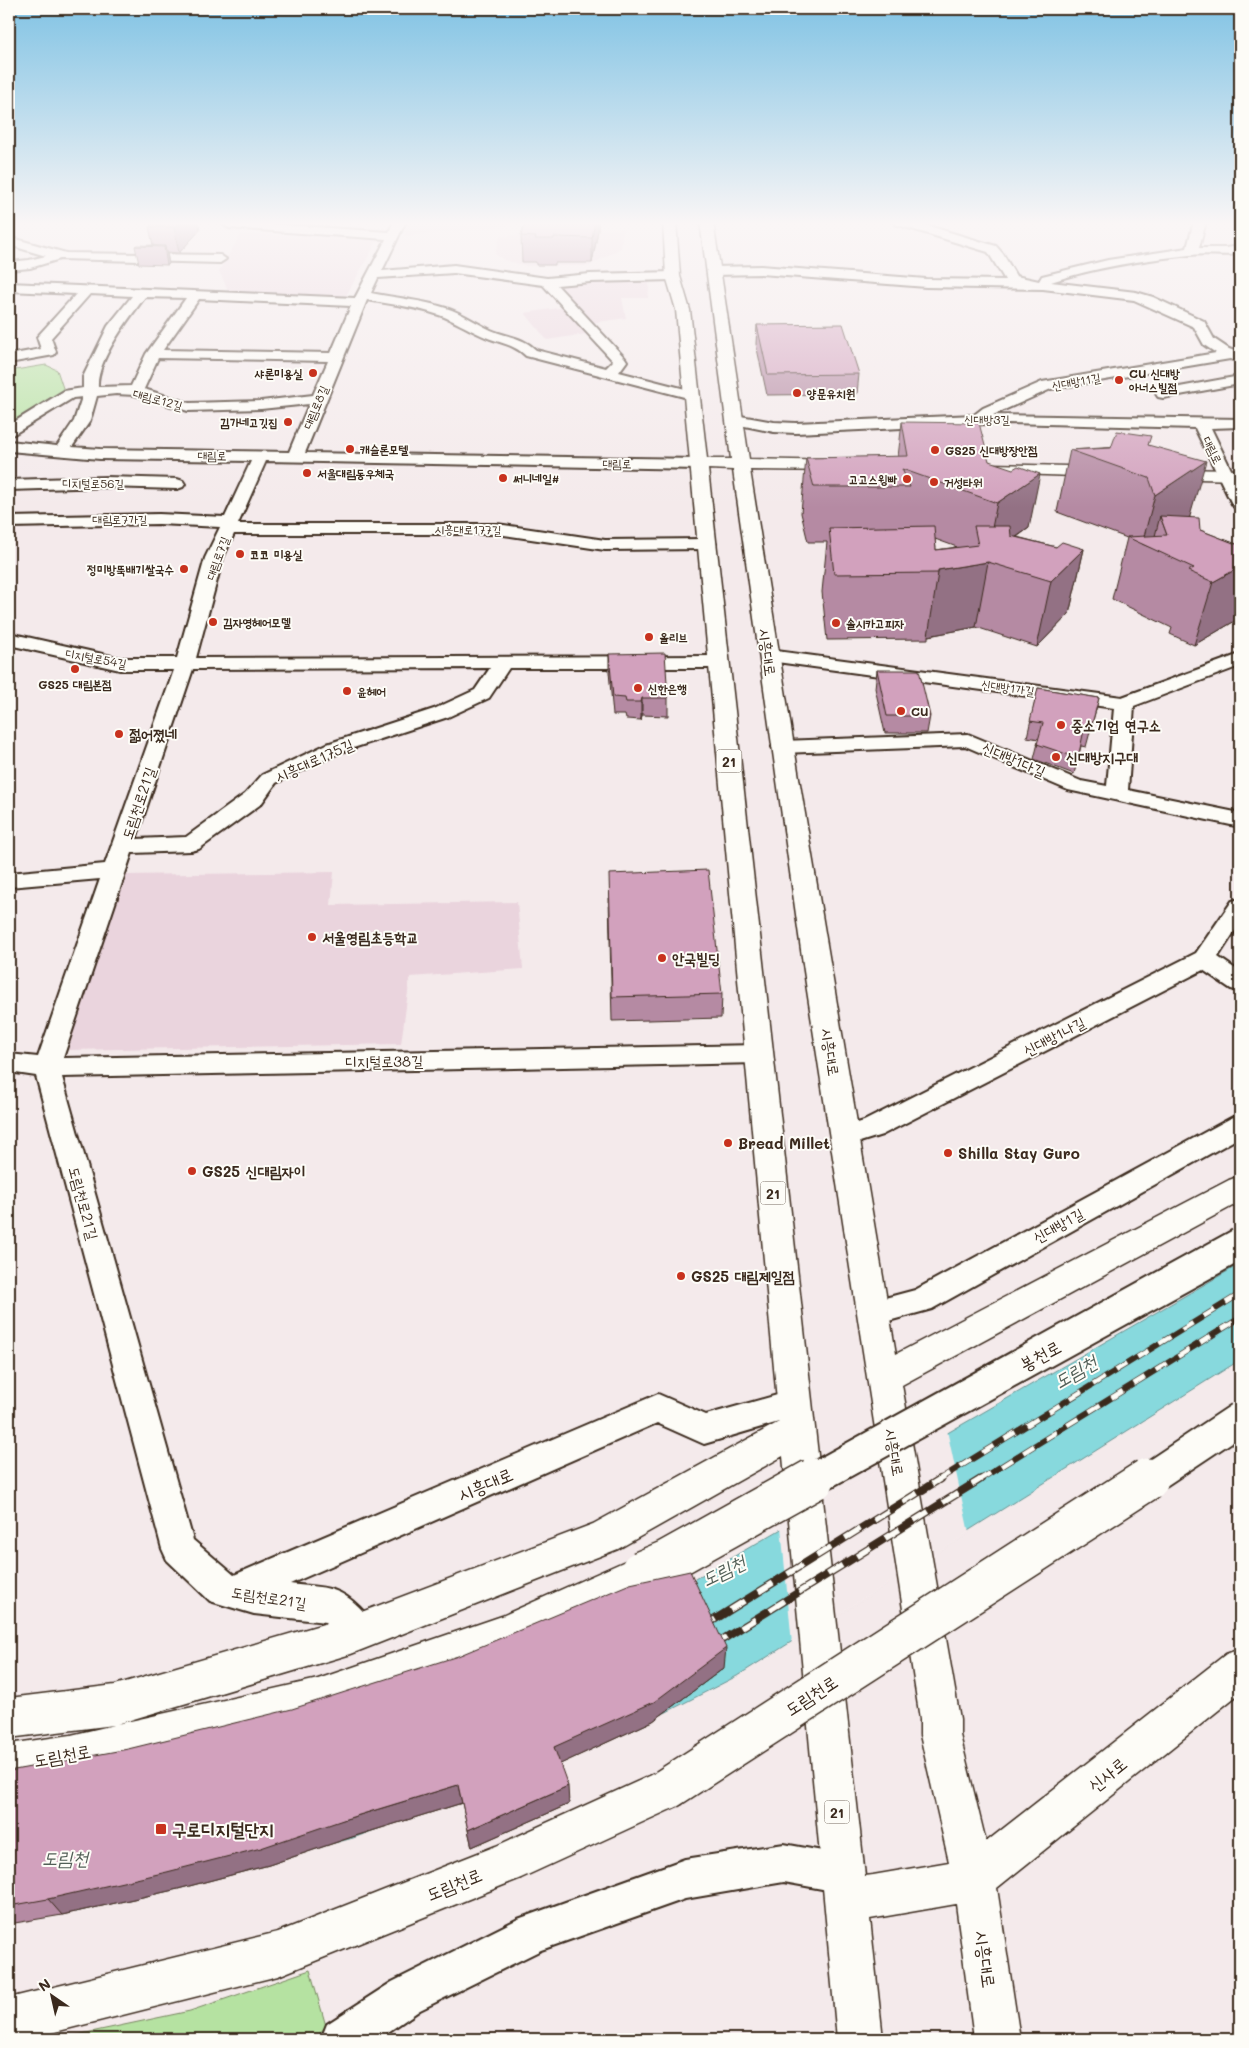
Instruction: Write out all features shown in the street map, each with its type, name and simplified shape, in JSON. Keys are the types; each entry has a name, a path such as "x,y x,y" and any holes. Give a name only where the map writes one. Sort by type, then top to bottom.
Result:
{"main road":[{"name":"21","path":"684,317 860,2039"},
{"name":"시흥대로","path":"720,317 782,747 883,1378 940,1719 940,1735 974,1879 998,2039"},
{"path":"983,463 1117,472"},
{"name":"대림로","path":"699,464 860,467"},
{"name":"대림로","path":"1146,473 1233,475"},
{"path":"883,1378 1240,1188"},
{"name":"봉천로","path":"838,1464 1098,1324 1240,1244"},
{"name":"도림천로","path":"9,2021 278,1954 506,1862 667,1789 1240,1418"},
{"path":"9,1718 116,1705 359,1632 605,1537 797,1426"},
{"name":"도림천로","path":"9,1764 71,1755 318,1699 507,1633 667,1561 838,1464"},
{"name":"신사로","path":"974,1879 1240,1668"},
{"path":"845,1887 873,1897 974,1879"}],"street":[{"path":"9,359 49,352 44,337 63,317"},
{"path":"61,451 82,421 91,392 90,377 111,334 123,317"},
{"path":"136,391 153,354 176,317"},
{"name":"대림로8길","path":"295,456 353,317"},
{"path":"455,317 487,333 507,338 525,347 531,353 692,396"},
{"path":"579,317 620,361 609,373"},
{"path":"1183,317 1199,324 1209,342 1235,356"},
{"path":"153,354 336,357"},
{"name":"신대방11길","path":"979,419 988,410 1047,385 1235,356"},
{"path":"1163,394 1240,380"},
{"name":"대림로12길","path":"9,431 69,394 136,391 188,407 261,405 318,399"},
{"path":"979,419 982,436"},
{"name":"신대방3길","path":"735,420 774,427 796,428 979,419 1201,424 1240,423"},
{"name":"대림로","path":"1201,424 1233,475"},
{"name":"대림로","path":"9,446 61,451 699,464"},
{"name":"대림로7길","path":"185,664 214,558 261,456"},
{"path":"1233,475 1240,504"},
{"name":"디지털로56길","path":"9,485 107,482 177,484"},
{"name":"대림로7가길","path":"9,522 140,519 229,525"},
{"name":"시흥대로177길","path":"229,525 497,529 597,544 707,544"},
{"name":"디지털로54길","path":"9,639 120,664 185,664"},
{"name":"신대방1가길","path":"769,656 1124,703 1240,660"},
{"path":"185,664 719,662"},
{"name":"시흥대로175길","path":"9,880 30,880 81,872 119,859 191,844 253,799 269,780 334,748 441,713 482,694 503,663"},
{"name":"도림천로21길","path":"185,664 47,1068 179,1549 222,1589 254,1597 334,1606 359,1632"},
{"path":"1117,794 1124,703"},
{"name":"신대방1다길","path":"782,747 968,740 1075,786 1240,820"},
{"name":"신대방1나길","path":"844,1137 873,1128 1204,959 1240,906"},
{"path":"1204,959 1240,983"},
{"name":"디지털로38길","path":"9,1064 47,1068 759,1054"},
{"name":"신대방1길","path":"872,1306 885,1310 922,1300 1240,1125"},
{"name":"시흥대로","path":"234,1592 658,1408 704,1430 797,1426"},
{"path":"342,2039 406,1996 532,1933 685,1879 784,1863 845,1887"}],"shaded area":[{"path":"528,317 626,317 584,324 592,333 547,340"},
{"name":"서울영림초등학교","path":"334,872 331,905 517,902 523,969 410,977 401,1044 66,1050 125,875"}],"green space":[{"path":"46,365 57,370 63,388 68,391 9,428 9,371"},
{"path":"310,1970 326,2026 315,2039 58,2039 190,2011"}],"water":[{"name":"도림천","path":"1240,1264 1240,1360 737,1676 641,1725 539,1770 353,1838 76,1912 681,1587"}],"pier":[{"path":"947,1430 969,1533 792,1644 781,1527"}],"building":[{"path":"843,324 859,374 768,375 757,325"},
{"path":"902,422 979,423 989,461 1013,469 1018,466 1040,474 997,503 902,469 910,487 814,487 806,458 908,456"},
{"path":"1117,431 1151,436 1148,445 1206,461 1155,495 1149,478 1070,450 1111,448"},
{"path":"1160,516 1199,518 1200,530 1236,544 1240,542 1240,567 1213,582 1188,571 1194,568 1127,537 1167,535"},
{"path":"934,526 936,550 978,545 974,526 1010,526 1011,536 1056,547 1062,542 1084,549 1051,581 988,562 938,570 938,573 834,574 829,528"},
{"path":"665,653 668,698 642,698 641,702 626,702 625,698 613,697 609,654"},
{"path":"877,670 919,670 930,716 887,716"},
{"path":"1038,688 1099,698 1090,731 1084,730 1078,758 1037,744 1043,723 1030,721"},
{"name":"안국빌딩","path":"708,870 722,994 612,997 609,874"},
{"name":"구로디지털단지","path":"690,1571 726,1648 654,1702 554,1747 568,1786 468,1830 458,1785 346,1819 261,1848 167,1872 9,1906 9,1771 128,1749 292,1709 458,1656 630,1584"}],"railway":[{"path":"938,1480 1240,1294"},
{"path":"979,1480 1240,1318"},
{"path":"701,1628 940,1479"},
{"path":"712,1646 981,1479"}],"place":[{"name":"샤론미용실","path":"313,373"},
{"name":"CU 신대방 아너스빌점","path":"1119,380"},
{"name":"양문유치원","path":"797,393"},
{"name":"김가네고깃집","path":"288,422"},
{"name":"캐슬론모텔","path":"350,449"},
{"name":"GS25 신대방장안점","path":"935,450"},
{"name":"서울대림동우체국","path":"307,473"},
{"name":"써니네일#","path":"503,478"},
{"name":"고고스윙빠","path":"907,479"},
{"name":"거성타워","path":"934,482"},
{"name":"코코 미용실","path":"240,554"},
{"name":"정미방뚝배기쌀국수","path":"184,569"},
{"name":"김자영헤어모델","path":"213,622"},
{"name":"솔시카고피자","path":"836,623"},
{"name":"올리브","path":"649,637"},
{"name":"GS25 대림본점","path":"75,669"},
{"name":"신한은행","path":"638,688"},
{"name":"윤헤어","path":"347,691"},
{"name":"CU","path":"901,711"},
{"name":"중소기업 연구소","path":"1061,725"},
{"name":"젊어졌네","path":"119,734"},
{"name":"신대방지구대","path":"1056,757"},
{"name":"서울영림초등학교","path":"312,937"},
{"name":"안국빌딩","path":"662,958"},
{"name":"Bread Millet","path":"728,1143"},
{"name":"Shilla Stay Guro","path":"948,1153"},
{"name":"GS25 신대림자이","path":"192,1171"},
{"name":"GS25 대림제일점","path":"681,1276"},
{"name":"구로디지털단지","path":"161,1829"}]}
